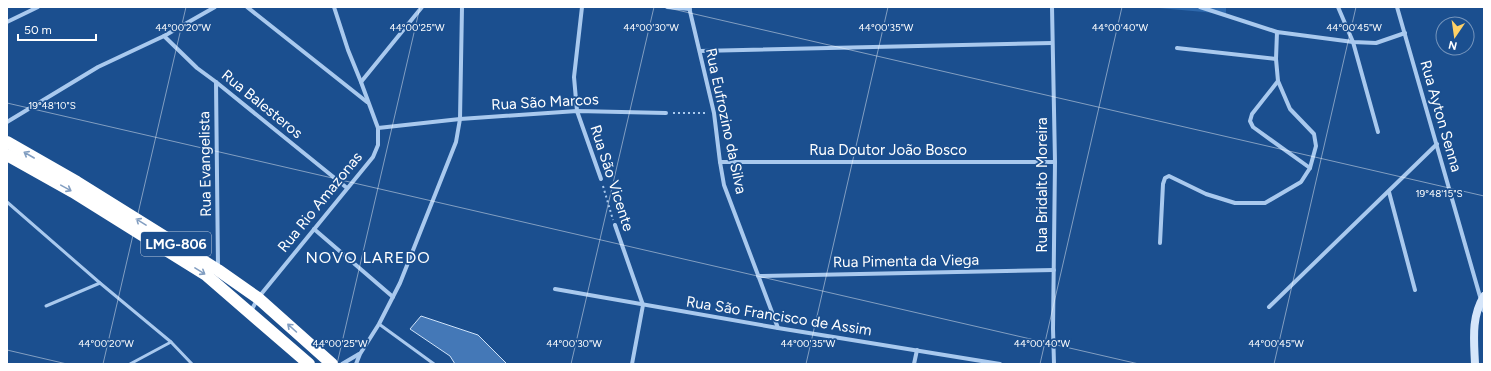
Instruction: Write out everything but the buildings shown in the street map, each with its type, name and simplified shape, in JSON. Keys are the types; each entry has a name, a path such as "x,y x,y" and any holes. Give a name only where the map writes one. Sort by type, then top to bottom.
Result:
{"highway":[{"name":"LMG-806","path":"7,142 84,186 218,270 258,298 332,364"},
{"name":"LMG-806","path":"7,155 73,192 206,275 309,364"}],"street":[{"path":"7,22 38,7"},
{"path":"7,122 98,67 164,36 215,7"},
{"path":"247,7 368,103"},
{"name":"Rua Rio Amazonas","path":"250,312 258,298 373,157 378,145 378,128 348,50 334,7"},
{"path":"361,82 422,7"},
{"path":"356,364 360,354 379,324 393,297 456,142 460,119 462,7"},
{"name":"Rua São Vicente","path":"582,7 574,77 577,111 601,179"},
{"path":"667,7 689,8"},
{"name":"Rua Bridalto Moreira","path":"1052,7 1055,162 1054,364"},
{"path":"1200,7 1277,32 1353,42 1376,42 1405,33"},
{"path":"1338,7 1353,42 1378,132"},
{"name":"Rua Ayton Senna","path":"1397,7 1482,303"},
{"name":"Rua Eufrozino da Silva","path":"689,8 714,113 724,185 778,328"},
{"path":"1160,243 1163,184 1165,178 1169,176 1206,194 1235,203 1265,203 1301,182 1310,168 1316,146 1314,134 1290,109 1278,81 1276,59 1277,32"},
{"name":"Rua Balesteros","path":"164,36 197,68 347,188"},
{"path":"700,51 1052,43"},
{"path":"1177,48 1276,59"},
{"path":"1278,81 1252,114 1250,121 1253,127 1310,168"},
{"name":"Rua Evangelista","path":"216,82 218,270"},
{"name":"Rua São Marcos","path":"378,128 460,119 577,111 666,112"},
{"path":"1269,308 1437,144"},
{"name":"Rua Doutor João Bosco","path":"720,162 1055,162"},
{"path":"1389,192 1415,290"},
{"name":"Rua São Vicente","path":"615,224 643,305"},
{"path":"314,229 393,297"},
{"name":"Rua Pimenta da Viega","path":"758,276 1054,270"},
{"name":"Rua São Francisco de Assim","path":"556,289 778,328 1000,364"},
{"path":"1475,364 1474,324 1482,303"},
{"path":"632,364 643,305"},
{"path":"914,364 917,350"},
{"path":"342,364 360,354"}],"lane":[{"path":"7,202 100,283 171,342 192,364"},
{"path":"46,306 100,283"},
{"path":"379,324 434,364"},
{"path":"130,364 171,342"}],"path":[{"path":"666,112 714,113"},
{"name":"Rua São Vicente","path":"601,179 615,224"}],"shaded area":[{"path":"1148,7 1226,7 1226,14"}],"district":[{"name":"NOVO LAREDO","path":"368,257"}]}
